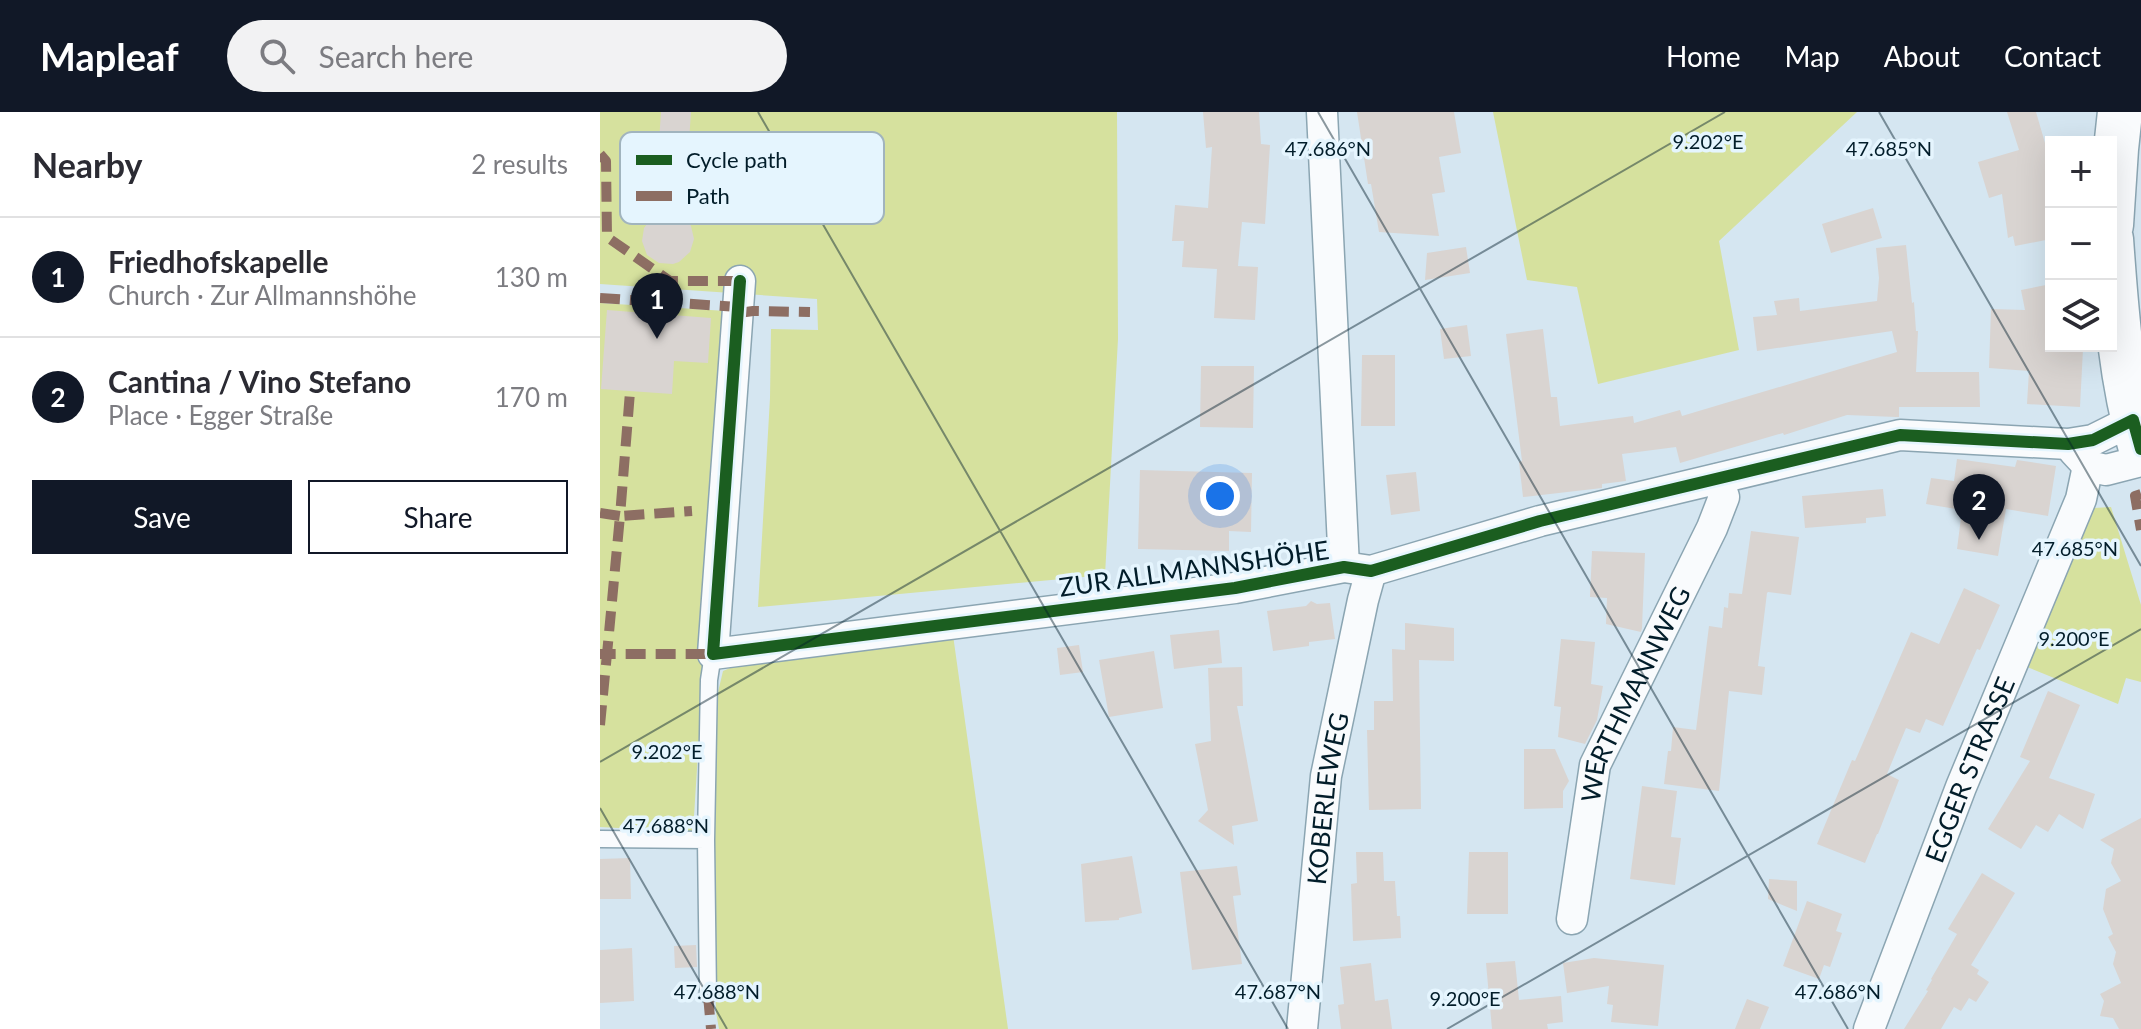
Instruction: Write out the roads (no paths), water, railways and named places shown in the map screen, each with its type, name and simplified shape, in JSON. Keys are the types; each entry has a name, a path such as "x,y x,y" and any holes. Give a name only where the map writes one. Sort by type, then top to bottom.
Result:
{"main road":[{"path":"2112,208 2120,112"},
{"path":"2113,280 2116,323 2137,434"}],"street":[{"name":"KOBERLEWEG","path":"1302,1029 1326,776 1359,614 1322,112"},
{"path":"713,654 723,592 740,281"},
{"name":"ZUR ALLMANNSHÖHE","path":"2078,455 2093,440 2137,434"},
{"name":"ZUR ALLMANNSHÖHE","path":"713,654 1235,588 1358,569 1540,521 1900,435 2078,455 2106,470 2141,461"},
{"name":"EGGER STRASSE","path":"1869,1029 1961,787 2081,499 2078,455"},
{"name":"WERTHMANNWEG","path":"1572,919 1595,765 1712,528 1724,497 1718,479"}],"lane":[{"path":"708,995 706,840 709,680 713,654"},
{"path":"600,839 706,840"}],"place":[{"name":"Friedhofskapelle","path":"657,339"},
{"name":"Cantina / Vino Stefano","path":"1979,540"}]}
